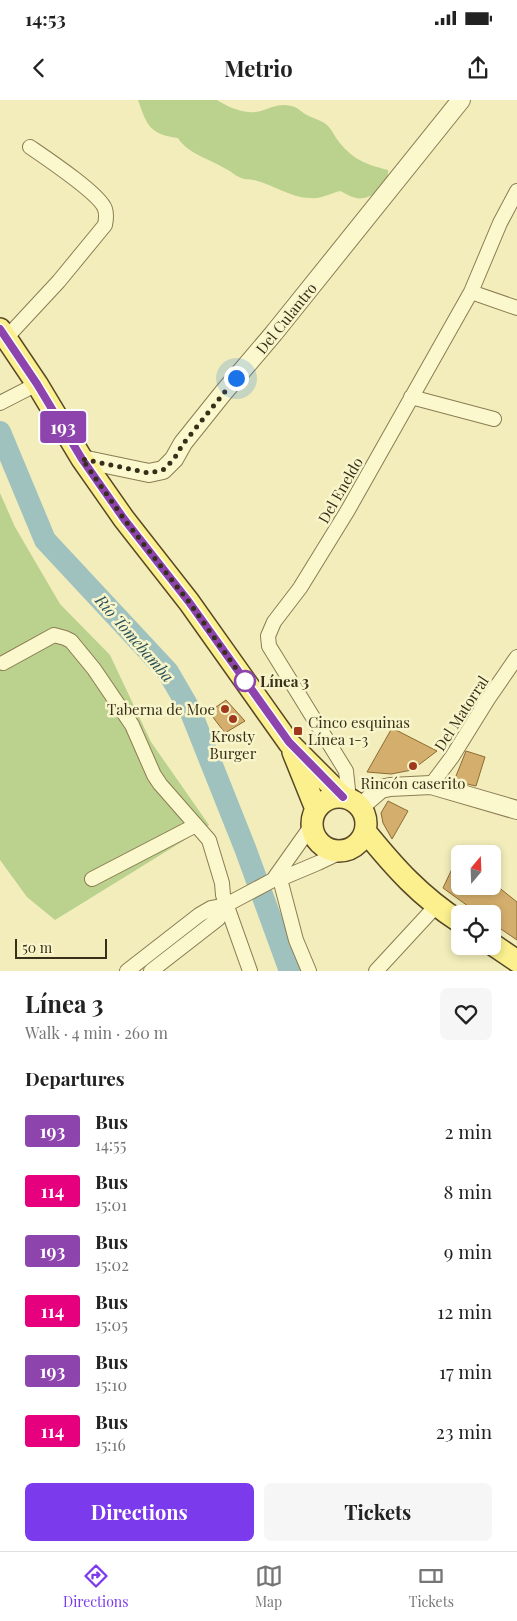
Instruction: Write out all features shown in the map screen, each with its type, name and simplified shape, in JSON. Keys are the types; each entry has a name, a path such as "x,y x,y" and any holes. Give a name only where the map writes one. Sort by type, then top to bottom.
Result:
{"main road":[{"path":"3,333 37,384 82,459 124,519 189,602 289,742 364,814 365,831 362,839 356,845 346,850 333,851 322,845 313,833 314,817 289,742"},
{"path":"314,817 328,800 351,801"},
{"path":"365,831 394,867 436,906 451,916"},
{"path":"346,850 394,867"},
{"path":"501,950 517,961"}],"street":[{"name":"Del Culantro","path":"82,459 149,473 163,470 174,459 183,444 218,400 280,326 461,100"},
{"path":"3,333 59,281 105,225 105,208 95,196 30,147"},
{"name":"Del Eneldo","path":"351,801 346,771 269,646 268,636 274,622 300,588 348,510 470,292 500,223 517,191"},
{"path":"470,292 517,308"},
{"path":"0,403 37,384"},
{"path":"411,397 494,419"},
{"path":"3,663 54,636 65,638 71,642 94,669 132,725 154,775 160,784 209,840 250,971"},
{"name":"Del Matorral","path":"431,785 517,657"},
{"path":"351,801 390,787 431,785 517,810"},
{"path":"274,880 314,817"},
{"path":"92,879 196,825"},
{"path":"127,971 199,915 211,908 229,903 274,880 326,860 346,850"},
{"path":"274,880 308,971"},
{"path":"152,971 218,919 229,903"},
{"path":"376,971 436,906"}],"green space":[{"path":"138,100 217,100 227,106 250,112 287,105 326,124 344,148 366,163 388,170 388,175 381,188 368,197 354,197 340,191 318,198 296,196 261,182 241,178 193,152 182,144 178,138 155,131 147,122"},
{"path":"0,493 15,527 60,604 110,655 151,742 209,825 55,920 27,897 0,860"}],"building":[{"path":"226,700 245,721 225,733 209,712"},
{"path":"392,728 437,751 412,770 391,774 367,772"},
{"path":"466,751 485,757 476,786 454,781"},
{"path":"388,801 408,811 392,839 383,823 381,813"},
{"path":"451,871 451,894 443,888"},
{"path":"501,889 517,902 517,940 501,929 501,905 467,905 453,895 501,895"}],"waterway":[{"name":"Río Tomebamba","path":"0,432 45,540 168,672 190,710 245,848 290,971"}],"bus line":[{"name":"193","path":"0,329 37,384 82,459 124,519 189,602 289,742 343,797"}],"place":[{"name":"Línea 3","path":"245,681"},
{"name":"Taberna de Moe","path":"225,709"},
{"name":"Krosty Burger","path":"233,719"},
{"name":"Cinco esquinas Línea 1-3","path":"298,731"},
{"name":"Rincón caserito","path":"413,766"}],"route":[{"path":"236,378 183,444 174,459 163,470 149,473 82,459 124,519 189,602 245,681"}]}
